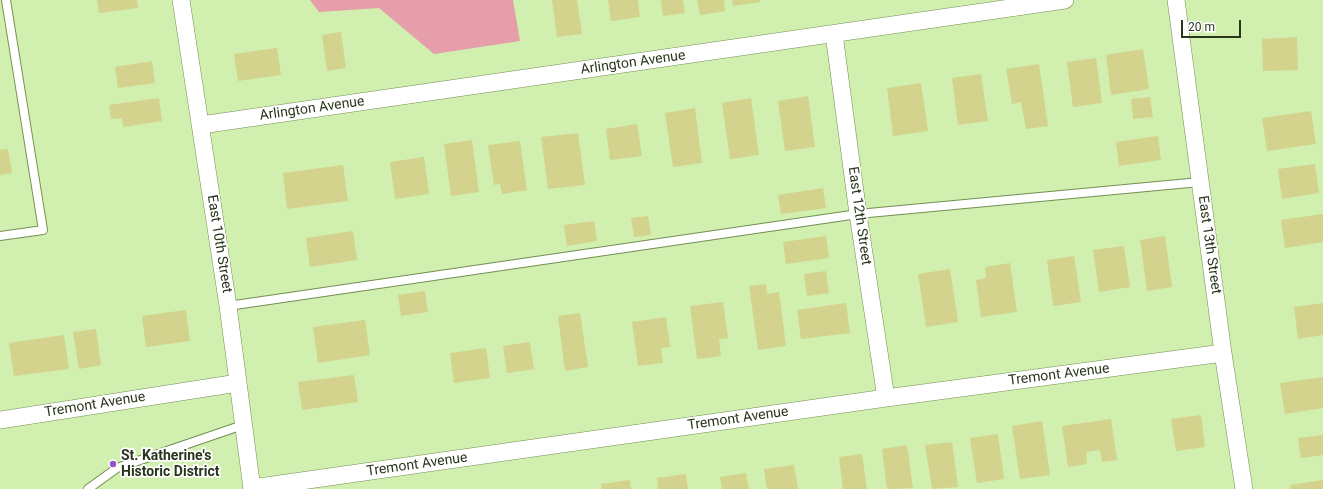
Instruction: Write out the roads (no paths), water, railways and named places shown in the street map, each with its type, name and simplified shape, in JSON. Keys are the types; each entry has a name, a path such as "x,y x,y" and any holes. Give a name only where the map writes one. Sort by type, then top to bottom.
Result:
{"street":[{"name":"East 10th Street","path":"181,0 228,306 252,489"},
{"name":"Arlington Avenue","path":"201,125 834,34 1037,2 1065,0"},
{"name":"East 13th Street","path":"1176,0 1200,182 1244,489"},
{"name":"East 12th Street","path":"834,34 858,214 886,398"},
{"name":"Tremont Avenue","path":"252,489 886,398 1224,353"},
{"name":"Tremont Avenue","path":"0,420 238,383"}],"lane":[{"path":"0,236 43,230 6,0"},
{"path":"228,306 858,214 1200,182"},
{"path":"88,489 117,468 243,425"}],"place":[{"name":"St. Katherine's Historic District","path":"113,464"}]}
